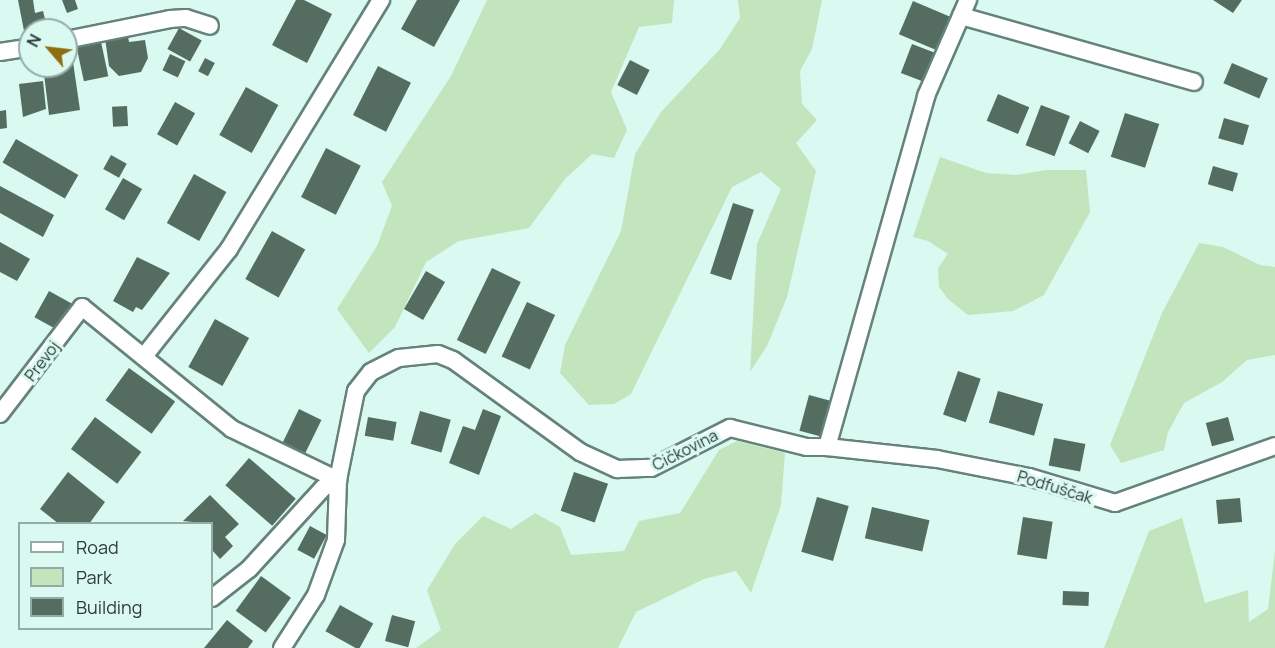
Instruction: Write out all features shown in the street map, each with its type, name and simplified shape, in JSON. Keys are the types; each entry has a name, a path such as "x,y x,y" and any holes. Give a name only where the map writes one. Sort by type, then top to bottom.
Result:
{"street":[{"path":"338,480 232,429 163,375 145,355 229,249 381,0"},
{"path":"827,447 926,96 968,0"},
{"path":"961,16 1194,82"},
{"path":"78,38 170,19 186,18 210,26"},
{"path":"0,52 18,49"},
{"name":"Prevoj","path":"0,414 82,307 145,355"},
{"name":"Čičkovina","path":"282,648 316,595 328,568 336,540 338,480 352,405 362,380 384,363 412,355 438,354 453,360 580,452 617,470 651,468 730,428 807,447 827,447"},
{"name":"Podfuščak","path":"827,447 937,459 1017,475 1115,503 1275,446"},
{"path":"213,597 243,575 318,493 338,480"}],"green space":[{"path":"487,0 674,0 672,23 639,27 611,92 627,130 614,158 592,154 565,179 529,228 459,241 426,262 395,327 369,353 337,309 377,246 392,206 382,182 451,76"},
{"path":"738,0 822,0 812,49 800,71 802,104 817,120 796,143 816,171 787,297 767,346 750,372 757,244 781,189 761,172 732,187 631,394 614,404 589,405 560,373 565,345 621,231 635,154 661,112 720,49 740,18"},
{"path":"940,157 986,173 1016,175 1046,170 1086,170 1090,212 1044,295 1013,311 968,315 948,299 939,287 938,268 948,254 928,241 913,237"},
{"path":"1199,243 1223,247 1260,265 1275,267 1275,355 1247,360 1222,382 1184,403 1168,432 1164,450 1121,463 1110,445 1162,313"},
{"path":"737,441 785,453 781,505 751,593 736,571 704,579 636,612 618,648 416,648 441,630 427,590 455,544 483,516 511,529 535,513 560,527 571,555 624,551 639,521 680,513 719,450"},
{"path":"1182,518 1205,603 1248,590 1249,622 1268,609 1275,551 1275,648 1104,648 1149,531"}],"building":[{"path":"18,0 33,0 35,13 43,11 45,18 22,18"},
{"path":"62,0 75,0 78,9 67,13"},
{"path":"296,0 304,0 332,14 307,63 272,45"},
{"path":"417,0 460,0 434,47 401,29"},
{"path":"1213,0 1242,0 1233,13"},
{"path":"913,1 951,17 937,50 899,34"},
{"path":"179,28 202,41 190,62 167,49"},
{"path":"127,31 129,42 145,40 148,58 141,72 119,76 109,66 105,38"},
{"path":"100,37 108,76 84,81 78,42"},
{"path":"912,44 940,55 929,84 901,73"},
{"path":"170,54 185,61 178,77 162,70"},
{"path":"205,58 215,63 208,76 198,71"},
{"path":"630,60 650,70 637,95 617,85"},
{"path":"1232,63 1268,78 1259,98 1223,83"},
{"path":"378,66 411,83 386,132 353,115"},
{"path":"44,78 75,78 80,110 49,115"},
{"path":"43,81 46,109 23,117 19,84"},
{"path":"246,87 278,105 252,153 219,135"},
{"path":"998,94 1029,107 1018,134 987,121"},
{"path":"175,102 195,113 177,146 157,134"},
{"path":"1041,105 1070,116 1055,156 1026,145"},
{"path":"127,106 128,126 113,127 112,107"},
{"path":"6,110 7,128 0,129 0,111"},
{"path":"1125,113 1159,124 1145,168 1111,157"},
{"path":"1224,118 1249,125 1243,145 1218,138"},
{"path":"1080,121 1100,131 1088,153 1069,143"},
{"path":"16,139 78,175 65,198 2,162"},
{"path":"326,148 361,166 336,215 301,197"},
{"path":"111,155 127,164 119,178 103,169"},
{"path":"1213,166 1238,173 1233,191 1208,184"},
{"path":"194,174 226,192 199,241 167,223"},
{"path":"123,178 142,189 124,220 105,209"},
{"path":"0,186 54,215 43,237 0,213"},
{"path":"733,203 754,210 731,280 710,273"},
{"path":"272,231 305,249 279,298 245,279"},
{"path":"0,242 30,259 17,281 0,272"},
{"path":"137,257 170,273 142,310 136,307 133,312 113,301"},
{"path":"492,268 521,282 486,354 457,340"},
{"path":"426,271 445,282 423,320 404,309"},
{"path":"49,291 72,304 57,330 34,317"},
{"path":"527,302 555,315 530,369 502,356"},
{"path":"215,319 249,338 222,386 188,367"},
{"path":"129,368 175,402 152,434 105,400"},
{"path":"958,371 981,379 966,422 943,414"},
{"path":"998,391 1043,404 1034,436 989,423"},
{"path":"809,395 835,402 826,438 799,431"},
{"path":"299,409 321,420 303,459 280,448"},
{"path":"483,409 501,416 479,475 449,463 463,426 475,430"},
{"path":"420,411 451,420 441,453 411,444"},
{"path":"95,417 141,452 117,484 71,449"},
{"path":"368,417 397,422 393,441 365,436"},
{"path":"1228,417 1234,440 1212,446 1206,423"},
{"path":"1054,438 1085,444 1080,472 1049,465"},
{"path":"249,458 296,499 272,526 225,485"},
{"path":"68,472 105,502 90,522 56,522 40,509"},
{"path":"574,472 608,484 595,522 561,511"},
{"path":"210,495 239,524 225,537 233,546 220,559 213,551 213,522 183,521"},
{"path":"817,497 849,506 833,561 801,552"},
{"path":"1240,498 1242,522 1218,524 1216,500"},
{"path":"872,507 929,520 922,551 865,538"},
{"path":"1023,517 1053,522 1047,559 1017,555"},
{"path":"310,526 327,535 314,559 297,550"},
{"path":"261,576 291,598 266,633 236,611"},
{"path":"1063,591 1089,592 1088,606 1063,605"},
{"path":"340,605 373,623 360,648 325,631"},
{"path":"392,615 415,621 408,647 385,641"},
{"path":"227,620 253,641 248,648 204,648"}]}
